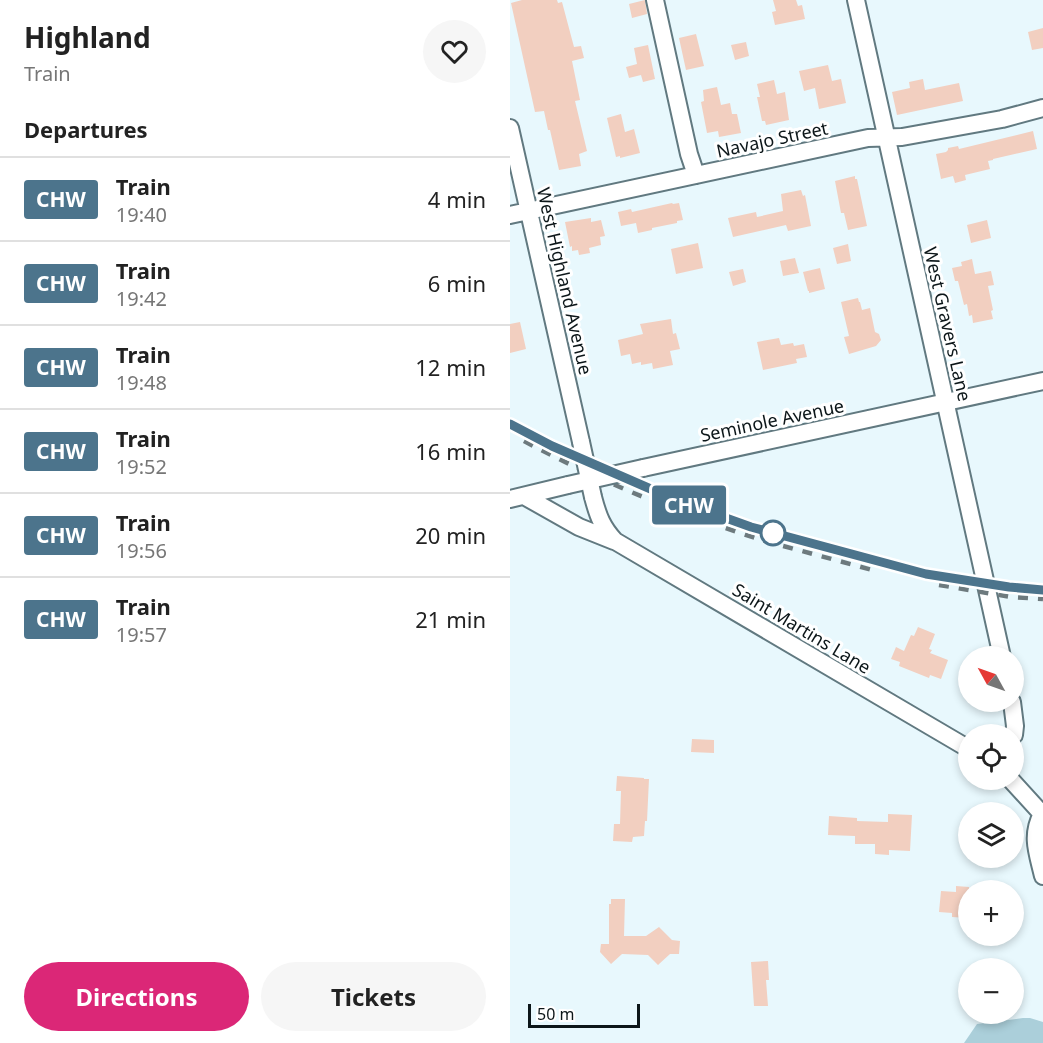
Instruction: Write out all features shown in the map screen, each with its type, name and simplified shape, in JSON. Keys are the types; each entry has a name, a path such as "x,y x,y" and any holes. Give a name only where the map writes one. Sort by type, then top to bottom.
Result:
{"street":[{"path":"655,0 684,132 696,175"},
{"name":"West Gravers Lane","path":"856,0 1000,646"},
{"name":"Navajo Street","path":"510,215 868,138 902,137 1002,119 1043,108"},
{"name":"West Highland Avenue","path":"510,128 581,442"},
{"name":"Seminole Avenue","path":"517,498 568,485 591,489 644,468 1043,381"},
{"name":"Saint Martins Lane","path":"581,442 600,520 605,531 615,541"},
{"name":"Saint Martins Lane","path":"517,498 615,541 958,743"},
{"path":"1020,790 1042,815 1035,830 1035,840 1043,876"}],"shaded area":[{"path":"1024,1018 1043,1022 1043,1043 964,1043 977,1024 1024,1024"}],"building":[{"path":"522,0 562,2 574,47 581,46 584,58 572,61 580,100 575,101 587,151 579,154 581,166 559,170 544,111 535,112 511,3"},
{"path":"645,0 647,14 632,18 629,4"},
{"path":"773,0 796,0 798,6 802,5 805,19 775,25 772,12 776,11"},
{"path":"1043,28 1043,48 1032,50 1028,32"},
{"path":"696,34 704,66 686,70 679,38"},
{"path":"746,42 749,56 735,60 731,45"},
{"path":"648,45 655,79 643,82 641,75 629,78 626,67 637,64 634,48"},
{"path":"828,65 832,81 841,79 846,103 819,109 815,88 804,91 799,71"},
{"path":"923,79 925,90 959,83 963,101 897,115 892,92 910,88 909,82"},
{"path":"774,80 777,94 785,92 789,120 766,125 765,121 762,121 757,84"},
{"path":"717,87 721,105 730,103 732,114 737,114 741,133 719,137 718,131 707,133 701,102 704,101 703,90"},
{"path":"621,114 625,132 634,129 640,153 620,158 620,156 616,157 607,118"},
{"path":"1033,131 1037,149 988,161 990,169 965,175 966,180 955,183 953,176 941,179 936,154 946,152 948,148 958,146 959,149"},
{"path":"855,176 867,226 848,230 844,213 841,213 835,181"},
{"path":"801,190 803,196 805,195 811,226 788,231 786,225 733,237 728,218 756,212 757,217 783,211 781,194"},
{"path":"679,203 683,220 677,223 638,233 636,223 621,226 618,212 631,209 632,212"},
{"path":"591,218 591,222 601,220 605,236 600,237 601,245 589,248 590,253 579,255 578,250 572,251 572,246 570,247 565,222"},
{"path":"987,220 991,238 971,243 967,225"},
{"path":"698,243 703,268 676,274 671,249"},
{"path":"848,244 851,261 837,264 833,248"},
{"path":"795,258 799,273 783,276 780,261"},
{"path":"972,259 975,274 991,271 994,285 988,286 993,319 973,323 967,304 964,305 952,268 962,266 961,262"},
{"path":"820,268 825,289 809,293 803,272"},
{"path":"743,269 746,282 733,286 729,272"},
{"path":"858,298 862,310 870,308 875,332 879,334 881,340 876,346 849,354 844,337 849,336 841,302"},
{"path":"671,319 673,334 676,333 680,349 670,351 673,365 653,369 652,363 632,364 630,354 621,356 618,340 643,334 640,324"},
{"path":"520,322 526,349 510,353 510,324"},
{"path":"779,338 781,345 804,344 807,357 796,359 797,363 763,370 757,342"},
{"path":"918,627 935,634 929,649 932,650 930,653 948,660 941,679 930,675 929,678 899,666 900,662 891,659 896,647 904,651 911,635 914,636"},
{"path":"692,739 714,740 714,753 691,752"},
{"path":"617,776 649,779 644,836 633,837 632,842 613,841 614,824 620,824 621,791 616,791"},
{"path":"888,814 912,815 910,851 889,850 889,855 875,854 875,844 855,844 855,836 828,835 829,816 857,818 857,821 888,822"},
{"path":"956,886 958,886 958,917 952,917 952,913 939,912 941,891 956,892"},
{"path":"611,899 625,899 624,936 646,936 659,927 672,940 680,941 679,954 670,954 658,965 648,955 622,954 611,964 600,952 601,944 609,944"},
{"path":"768,961 769,980 766,980 768,1006 754,1006 751,962"}],"railway":[{"path":"510,424 552,446 676,500 751,527 926,574 1043,590"},
{"path":"524,441 612,484 704,520 765,541 872,570"},
{"path":"939,585 1011,597 1043,599"}],"train":[{"name":"CHW","path":"510,424 552,446 676,500 751,527 926,574 1043,590"}]}
